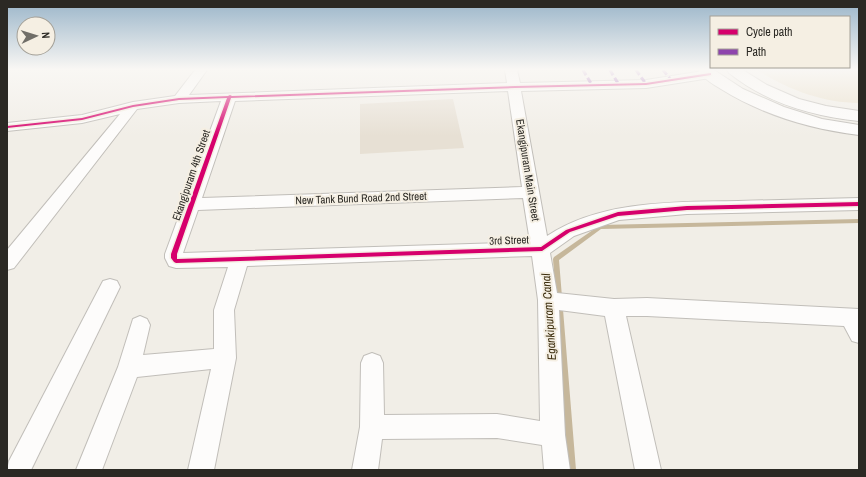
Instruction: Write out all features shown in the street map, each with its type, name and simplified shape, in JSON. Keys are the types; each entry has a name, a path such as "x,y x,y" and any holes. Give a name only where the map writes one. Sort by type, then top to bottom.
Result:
{"main road":[{"path":"740,92 784,112 812,122 859,130"},
{"path":"771,92 821,110 859,116"},
{"path":"784,92 829,106 859,108"}],"street":[{"path":"179,99 184,92"},
{"path":"7,127 82,119 133,106 179,99 348,92"},
{"name":"Ekangipuram Main Street","path":"516,92 531,192 542,249 556,301 553,435 557,470"},
{"name":"Ekangipuram 4th Street","path":"176,261 174,254 230,96"},
{"path":"7,263 133,106"},
{"name":"New Tank Bund Road 2nd Street","path":"192,204 531,192"},
{"name":"3rd Street","path":"176,261 542,249 568,231 618,214 687,208 859,204"},
{"path":"201,470 225,358 224,310 240,258"},
{"path":"18,470 110,287"},
{"path":"556,301 614,308 647,307 856,323"},
{"path":"614,308 648,470"},
{"path":"89,470 129,367 140,326"},
{"path":"129,367 225,358"},
{"path":"365,470 372,427 372,363"},
{"path":"372,427 496,426 553,435"}],"shaded area":[{"path":"801,92 859,92 859,103 832,101"},
{"path":"453,99 464,148 360,154 360,104"}],"waterway":[{"name":"Egankipuram Canal","path":"572,470 556,259 600,227 859,221"}],"cycle path":[{"path":"7,127 82,119 133,106 179,99 368,92"},
{"path":"230,96 174,254 176,261 542,249 568,231 618,214 687,208 859,204"}]}
